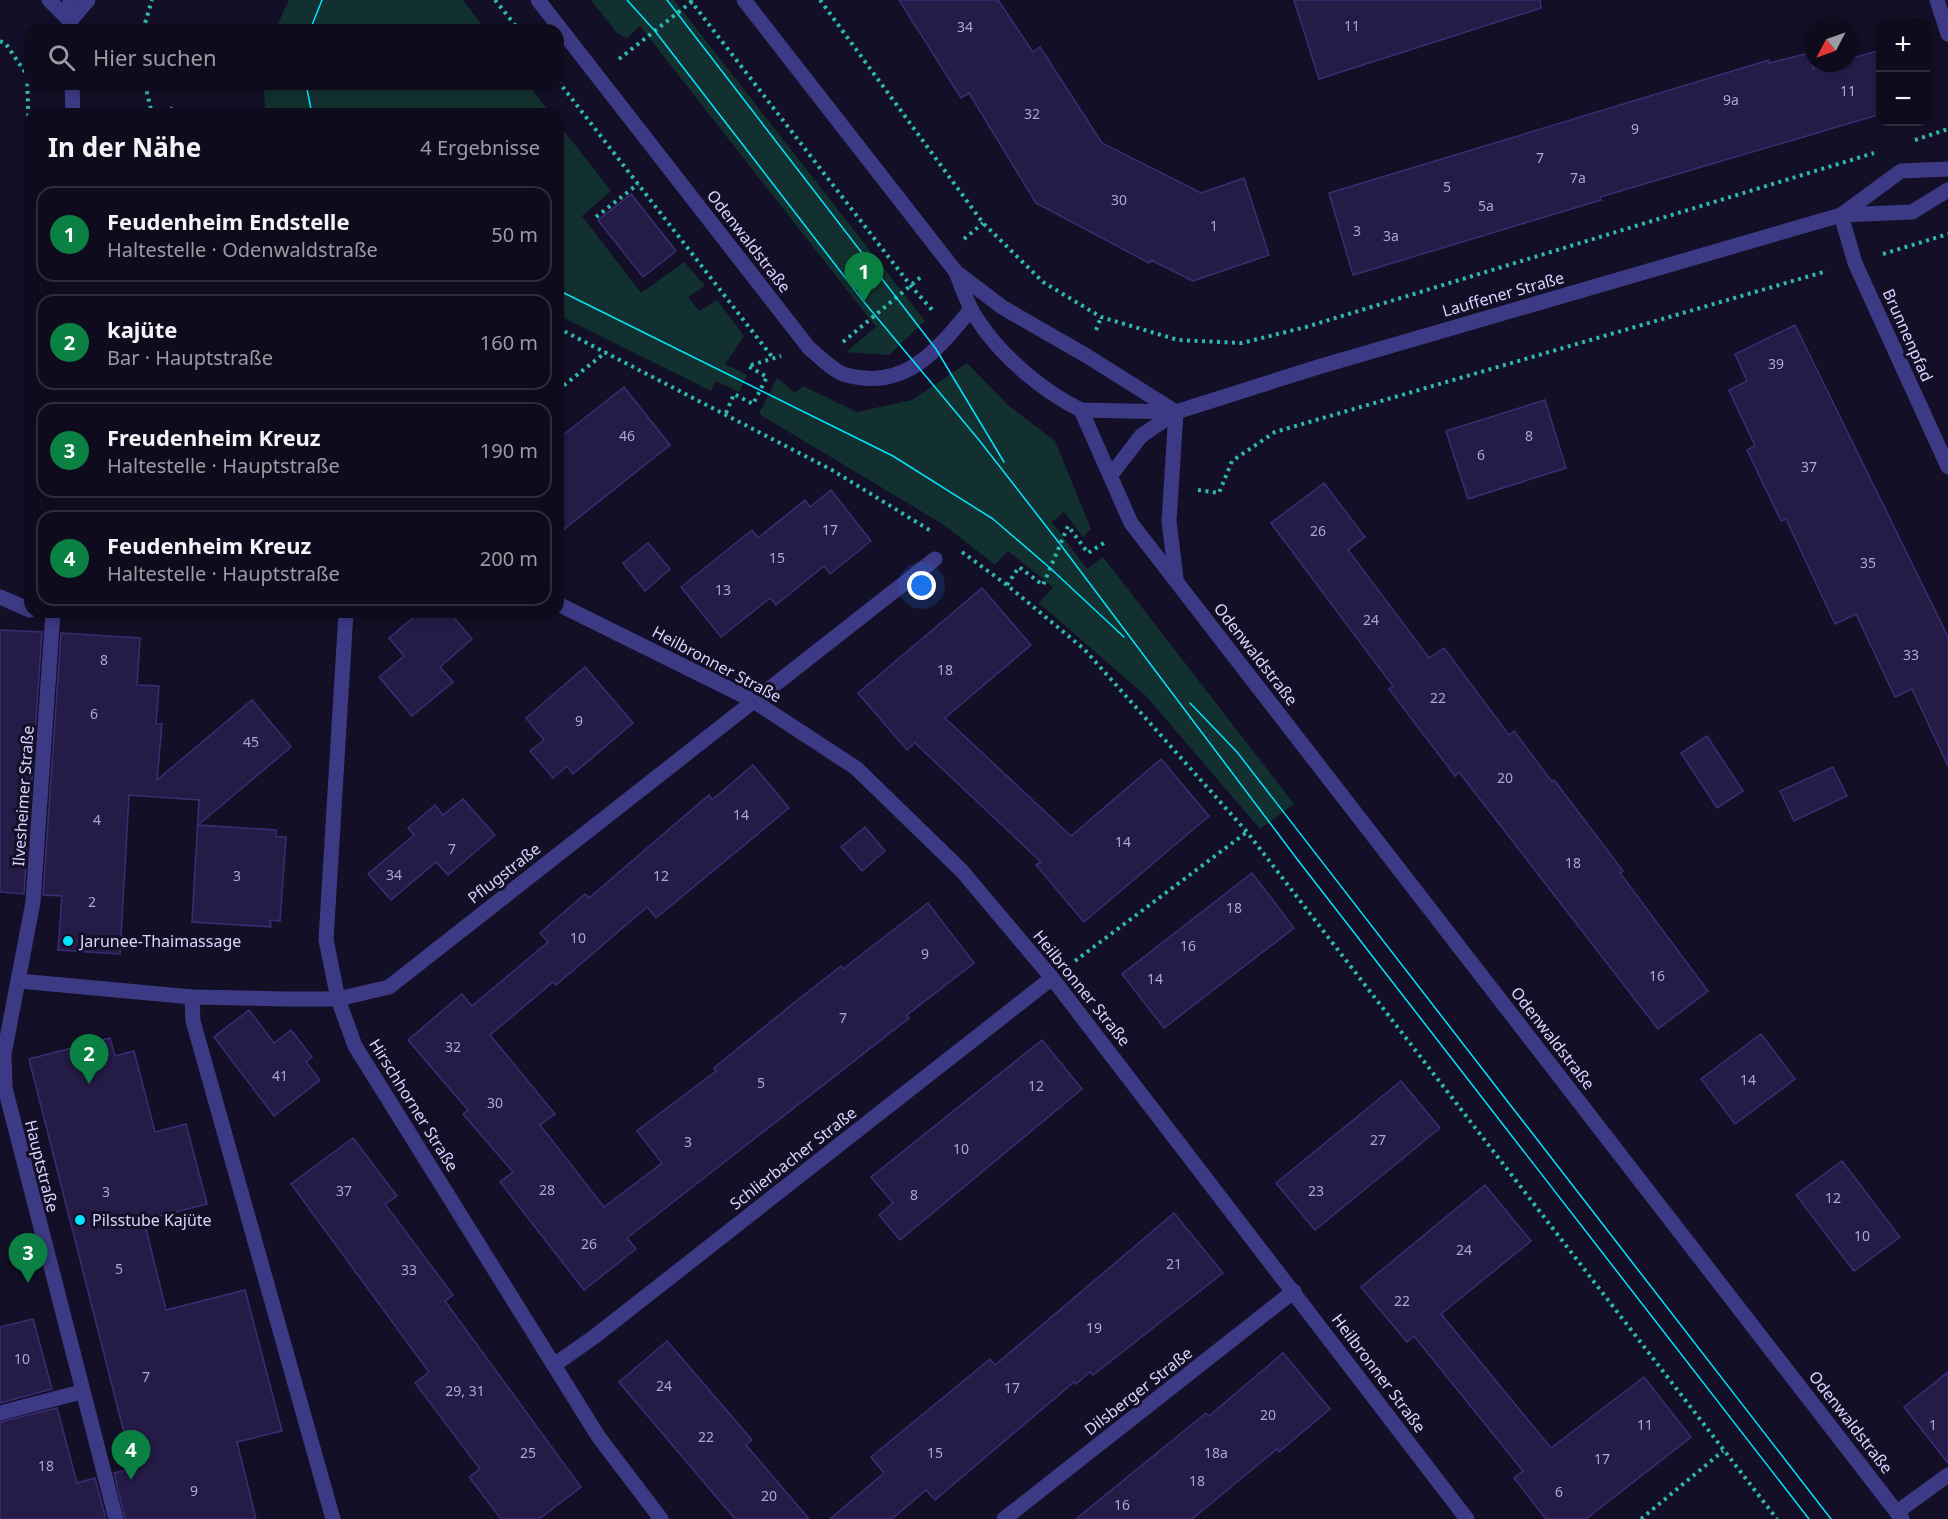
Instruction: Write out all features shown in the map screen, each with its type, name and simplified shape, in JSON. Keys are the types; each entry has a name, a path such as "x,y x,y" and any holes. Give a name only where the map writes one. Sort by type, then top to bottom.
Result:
{"street":[{"path":"48,0 69,24"},
{"path":"70,0 70,24"},
{"path":"71,24 88,0"},
{"name":"Odenwaldstraße","path":"538,0 557,24"},
{"path":"744,0 956,272 1002,307 1087,356 1176,412"},
{"path":"1937,0 1948,34"},
{"name":"Odenwaldstraße","path":"564,33 809,348 844,375 888,378 917,366 952,332 971,309"},
{"path":"72,90 73,108"},
{"name":"Lauffener Straße","path":"1841,215 1901,171 1948,169"},
{"name":"Lauffener Straße","path":"1176,412 1318,367 1841,215 1912,212 1948,190"},
{"name":"Brunnenpfad","path":"1841,215 1855,263 1948,467"},
{"path":"956,272 978,321 1024,373 1081,410 1176,412"},
{"name":"Odenwaldstraße","path":"1081,410 1131,523 1900,1516"},
{"path":"1111,476 1141,436 1176,412"},
{"path":"1176,412 1169,521 1176,579"},
{"name":"Pflugstraße","path":"19,981 192,997 338,999 389,987 752,699 935,559"},
{"path":"0,597 24,608"},
{"name":"Heilbronner Straße","path":"564,607 752,699 856,768 962,871 1052,978 1467,1519"},
{"name":"Ilvesheimer Straße","path":"19,981 33,902 53,618"},
{"name":"Hirschhorner Straße","path":"346,618 326,940 338,999 355,1046 598,1436 661,1519"},
{"name":"Schlierbacher Straße","path":"554,1365 594,1337 1052,978"},
{"name":"Hauptstraße","path":"19,981 5,1012 6,1097 81,1392 116,1519"},
{"path":"192,997 193,1021 333,1519"},
{"name":"Dilsberger Straße","path":"1004,1519 1294,1291"},
{"path":"0,1413 81,1392"},
{"path":"1900,1516 1948,1474"}],"path":[{"path":"145,24 152,0"},
{"path":"495,0 514,24"},
{"path":"820,0 983,223 1043,282 1101,317 1178,340 1242,343 1306,327 1883,150"},
{"path":"571,97 692,1 911,286 952,332"},
{"path":"0,41 6,44 24,71"},
{"path":"564,88 772,358"},
{"path":"28,90 28,108"},
{"path":"146,90 151,108"},
{"path":"1905,143 1948,129"},
{"path":"596,217 638,184"},
{"path":"1219,493 1232,460 1275,432 1948,234"},
{"path":"564,331 832,470 939,536"},
{"path":"564,385 606,352"},
{"path":"1007,585 1019,567 1043,585 1068,526 1088,553 1107,542 1103,532"},
{"path":"957,548 1007,585 1084,649 1247,832 1777,1519"},
{"path":"1052,978 1247,832"},
{"path":"1641,1519 1723,1451"}],"green space":[{"path":"289,0 463,0 481,24 278,24"},
{"path":"591,0 674,0 925,321 889,355 846,352 876,327 640,26 627,38 617,33"},
{"path":"264,90 533,90 546,108 265,108"},
{"path":"564,131 611,191 582,216 641,293 684,262 705,286 688,297 699,311 717,300 744,336 725,364 747,375 739,392 716,381 711,391 564,318"},
{"path":"967,363 1008,405 1055,441 1091,529 1083,537 1064,512 1052,522 1087,569 1103,557 1294,804 1260,829 1147,697 1039,603 1053,587 1008,551 995,565 944,525 759,414 777,378 795,393 803,386 857,412 912,400"}],"building":[{"path":"899,0 998,0 1033,52 1040,47 1102,143 1201,193 1244,178 1269,255 1193,281 1151,260 1149,263 1036,203 969,93 961,98"},
{"path":"1294,0 1540,0 1541,8 1319,79"},
{"path":"1876,51 1876,115 1600,197 1601,200 1353,275 1329,193 1769,60 1769,63 1804,54 1804,72 1858,72 1858,56"},
{"path":"631,194 676,251 643,277 598,220"},
{"path":"1795,325 1948,637 1948,766 1912,689 1895,697 1856,614 1835,624 1786,519 1781,521 1747,450 1755,446 1729,390 1747,381 1735,354"},
{"path":"624,387 670,445 564,529 564,434"},
{"path":"1545,400 1566,468 1468,499 1446,431"},
{"path":"1324,483 1365,537 1348,550 1429,658 1444,648 1509,735 1514,731 1623,871 1620,873 1708,991 1658,1029 1459,772 1455,776 1389,689 1393,686 1271,523"},
{"path":"831,490 871,541 830,574 824,566 776,605 770,598 721,637 681,587 752,530 758,538 805,500 810,507"},
{"path":"648,543 670,569 645,591 623,563"},
{"path":"982,588 1031,645 945,718 1071,836 1161,759 1209,816 1084,922 1036,865 1041,862 915,743 907,750 858,693"},
{"path":"413,618 454,618 472,639 440,667 453,682 412,716 379,677 404,656 389,638"},
{"path":"0,630 42,632 24,894 0,892"},
{"path":"61,633 140,638 137,685 159,686 156,724 162,724 157,780 252,700 291,747 198,825 276,830 276,837 286,837 280,921 270,920 271,927 192,922 199,800 129,795 120,954 58,950 62,896 43,895"},
{"path":"585,667 633,723 573,774 567,766 553,778 530,751 544,740 526,718"},
{"path":"1707,736 1743,791 1717,808 1681,753"},
{"path":"753,765 789,808 656,918 647,907 556,985 553,982 490,1035 555,1114 540,1125 604,1207 662,1163 637,1131 716,1071 714,1068 795,1002 841,966 843,969 928,903 974,963 907,1015 909,1018 627,1238 636,1249 584,1290 500,1182 513,1172 463,1114 468,1110 408,1040 462,994 472,1006 548,942 540,933 585,894 589,898 709,795 712,800"},
{"path":"1833,767 1847,796 1794,821 1780,791"},
{"path":"463,799 495,835 448,875 436,862 391,900 368,874 414,835 408,828 435,805 443,815"},
{"path":"865,827 885,851 862,871 841,847"},
{"path":"1252,873 1294,928 1164,1028 1122,974"},
{"path":"249,1010 274,1043 291,1030 312,1057 306,1062 320,1080 274,1116 214,1037"},
{"path":"1761,1034 1795,1079 1735,1124 1701,1079"},
{"path":"110,1038 115,1056 134,1051 155,1132 186,1124 207,1204 156,1217 157,1222 145,1225 166,1310 245,1290 282,1431 237,1442 256,1519 125,1519 114,1473 133,1468 29,1059"},
{"path":"1042,1040 1082,1089 900,1240 879,1215 893,1203 871,1177"},
{"path":"1401,1081 1440,1128 1315,1230 1276,1183"},
{"path":"353,1138 397,1196 385,1204 453,1295 445,1301 581,1487 539,1519 501,1519 469,1477 480,1469 415,1383 429,1372 291,1184"},
{"path":"1842,1161 1900,1237 1854,1271 1796,1195"},
{"path":"1485,1185 1531,1241 1441,1314 1551,1448 1644,1377 1691,1437 1586,1519 1546,1519 1514,1478 1523,1471 1414,1336 1407,1342 1361,1287"},
{"path":"1174,1213 1223,1273 1093,1375 1090,1372 1076,1384 1074,1382 935,1500 926,1490 892,1519 830,1519 884,1473 871,1457 990,1359 995,1365"},
{"path":"33,1319 52,1389 0,1403 0,1327"},
{"path":"667,1341 752,1440 746,1445 809,1519 735,1519 619,1382"},
{"path":"1283,1353 1330,1409 1279,1452 1277,1449 1192,1519 1076,1519 1206,1413 1209,1416"},
{"path":"1948,1372 1948,1463 1904,1407"},
{"path":"57,1408 77,1483 95,1478 106,1519 0,1519 0,1422"}],"tram line":[{"path":"312,24 322,0"},
{"path":"627,0 655,31 864,302 979,440 1060,544 1297,859 1809,1519"},
{"path":"667,0 936,349 1004,462"},
{"path":"307,90 311,108"},
{"path":"564,293 893,456 993,519 1124,637"},
{"path":"1190,703 1237,752 1831,1519"}],"place":[{"name":"Feudenheim Endstelle","path":"864,302"},
{"name":"Jarunee-Thaimassage","path":"68,941"},
{"name":"kajüte","path":"89,1084"},
{"name":"Pilsstube Kajüte","path":"80,1220"},
{"name":"Freudenheim Kreuz","path":"28,1283"},
{"name":"Feudenheim Kreuz","path":"131,1480"}]}
